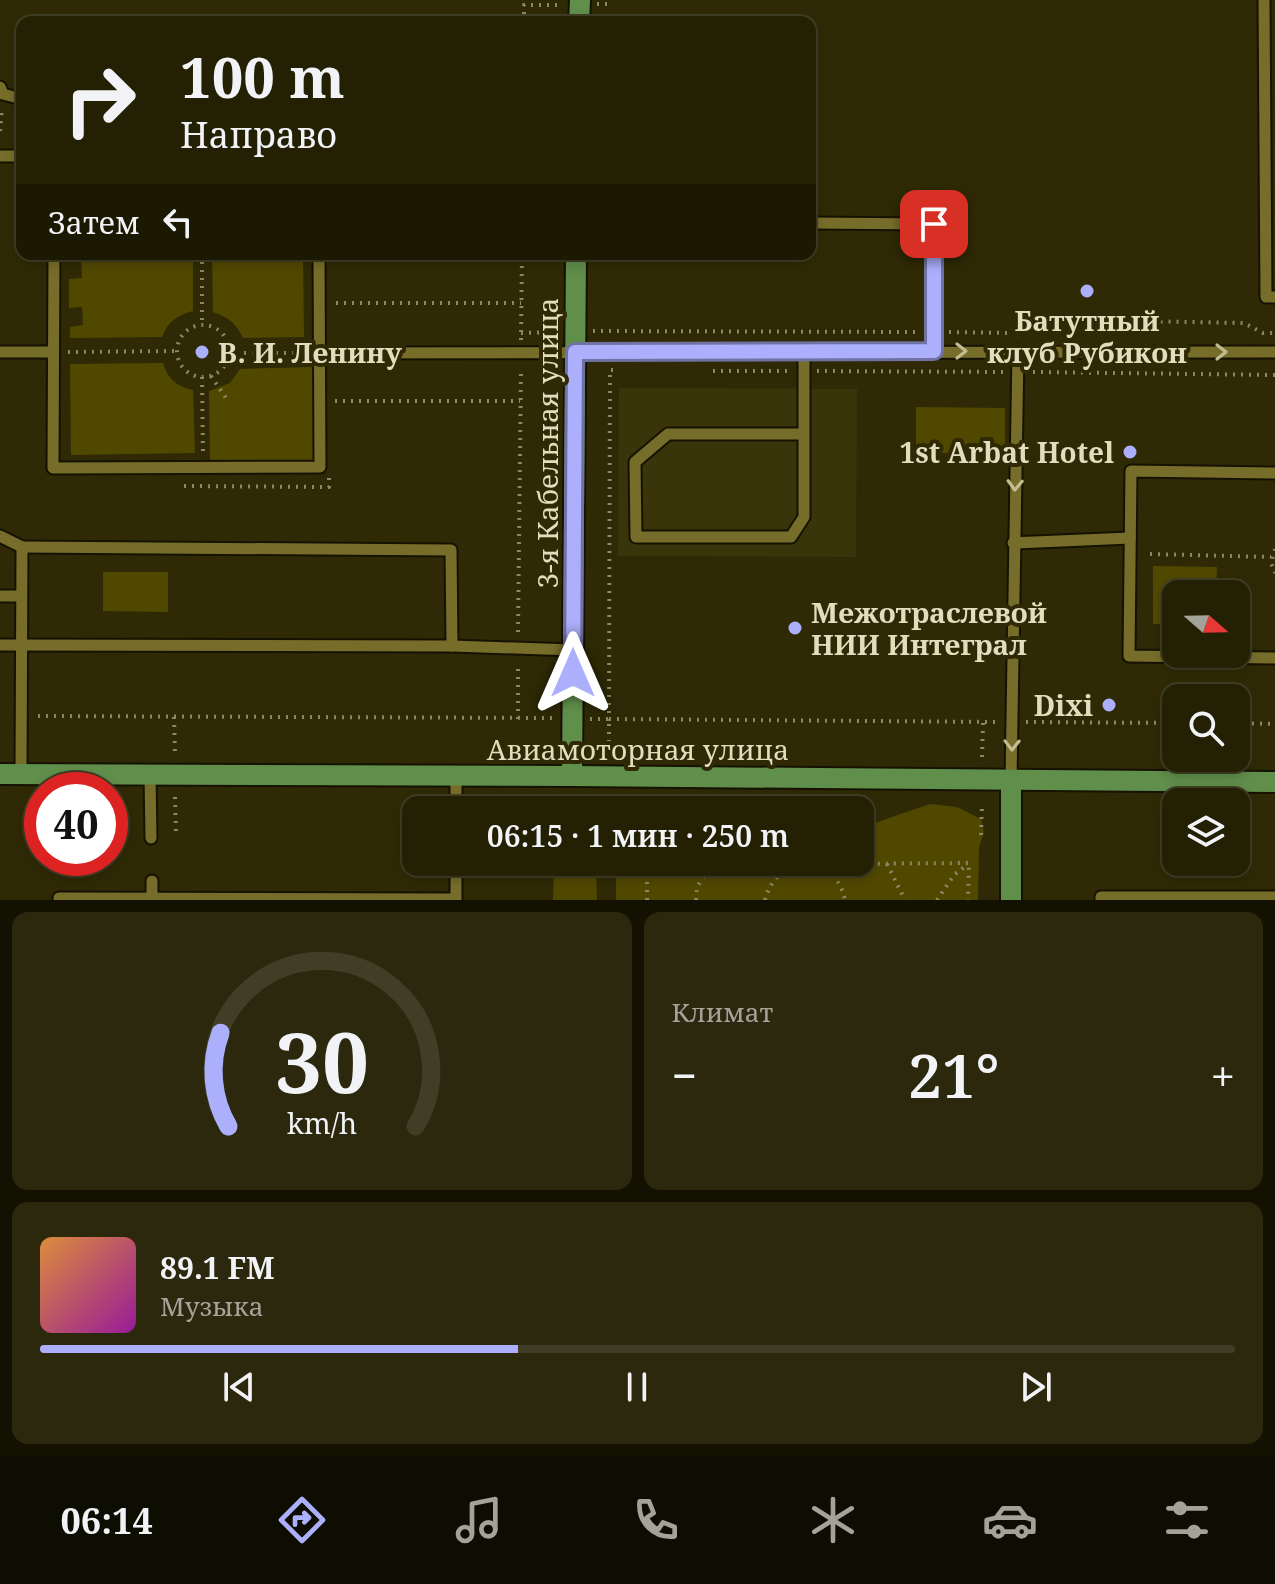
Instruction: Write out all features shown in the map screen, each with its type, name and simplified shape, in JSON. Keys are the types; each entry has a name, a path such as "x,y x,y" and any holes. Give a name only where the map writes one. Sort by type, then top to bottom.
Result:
{"street":[{"name":"3-я Кабельная улица","path":"572,776 576,260"},
{"name":"Авиамоторная улица","path":"0,774 1275,782"},
{"path":"1011,780 1011,900"}],"lane":[{"path":"1264,0 1270,72 1266,297 1275,297"},
{"path":"0,87 3,94 16,97"},
{"path":"816,223 934,224 934,351"},
{"path":"54,260 53,468 320,467 319,260"},
{"path":"804,351 804,434 804,517 791,537 636,537 635,462 668,434 804,434"},
{"path":"1011,780 1018,351"},
{"path":"0,352 53,352"},
{"path":"320,353 1275,352"},
{"path":"1275,473 1131,471 1129,656 1275,658"},
{"path":"0,536 22,547 451,550 452,646"},
{"path":"1013,543 1130,538"},
{"path":"21,774 22,547"},
{"path":"0,596 21,596"},
{"path":"0,645 452,646 573,650"},
{"path":"150,775 151,838"},
{"path":"456,776 456,796"},
{"path":"59,900 152,897 456,899 456,876"},
{"path":"152,881 152,897"},
{"path":"1101,900 1101,897 1275,897"}],"path":[{"path":"524,16 524,5 575,9"},
{"path":"202,260 202,326"},
{"path":"518,719 522,260"},
{"path":"331,303 521,303"},
{"path":"202,326 222,334 228,353 225,365 211,376 202,377 186,371 180,364 178,351 186,332 202,326"},
{"path":"593,331 610,331"},
{"path":"521,333 552,332"},
{"path":"53,352 178,351"},
{"path":"228,353 320,353"},
{"path":"1018,372 1275,375"},
{"path":"211,376 226,398"},
{"path":"202,377 203,467"},
{"path":"330,401 520,401"},
{"path":"177,486 329,487 329,473"},
{"path":"1275,549 1271,557 1275,573"},
{"path":"1150,554 1271,557"},
{"path":"21,716 555,718"},
{"path":"174,717 175,755"},
{"path":"588,719 609,719 609,753"},
{"path":"982,757 983,722"},
{"path":"994,722 1162,723"},
{"path":"1250,723 1275,724"},
{"path":"175,797 176,832"},
{"path":"981,835 982,805"},
{"path":"874,865 969,863"},
{"path":"937,900 954,875 969,863"},
{"path":"968,900 969,863"},
{"path":"887,864 905,900"},
{"path":"647,876 647,900"},
{"path":"696,900 697,887 704,876"},
{"path":"765,900 776,876"},
{"path":"834,876 843,888 845,900"}],"shaded area":[{"path":"81,260 193,260 193,311 174,320 162,337 70,338 70,327 83,325 82,307 69,308 69,279 82,278"},
{"path":"212,260 303,260 304,337 243,338 231,321 213,312"},
{"path":"163,363 174,381 193,390 195,453 71,455 70,364"},
{"path":"313,367 313,462 210,463 209,391 230,383 240,369"},
{"path":"619,388 857,389 856,557 618,556"},
{"path":"916,407 1005,408 1005,453 916,453"},
{"path":"1153,566 1217,567 1217,580 1162,580 1162,624 1153,624"},
{"path":"103,572 168,572 168,612 103,611"},
{"path":"930,804 957,807 981,819 984,832 979,847 978,900 616,900 616,876 874,876 874,823"},
{"path":"554,876 596,876 597,900 553,900"}],"place":[{"name":"Батутный клуб Рубикон","path":"1087,291"},
{"name":"В. И. Ленину","path":"202,352"},
{"name":"1st Arbat Hotel","path":"1130,452"},
{"name":"Межотраслевой НИИ Интеграл","path":"795,628"},
{"name":"Dixi","path":"1109,705"}],"route":[{"path":"573,673 575,352 934,351 934,224"}]}
